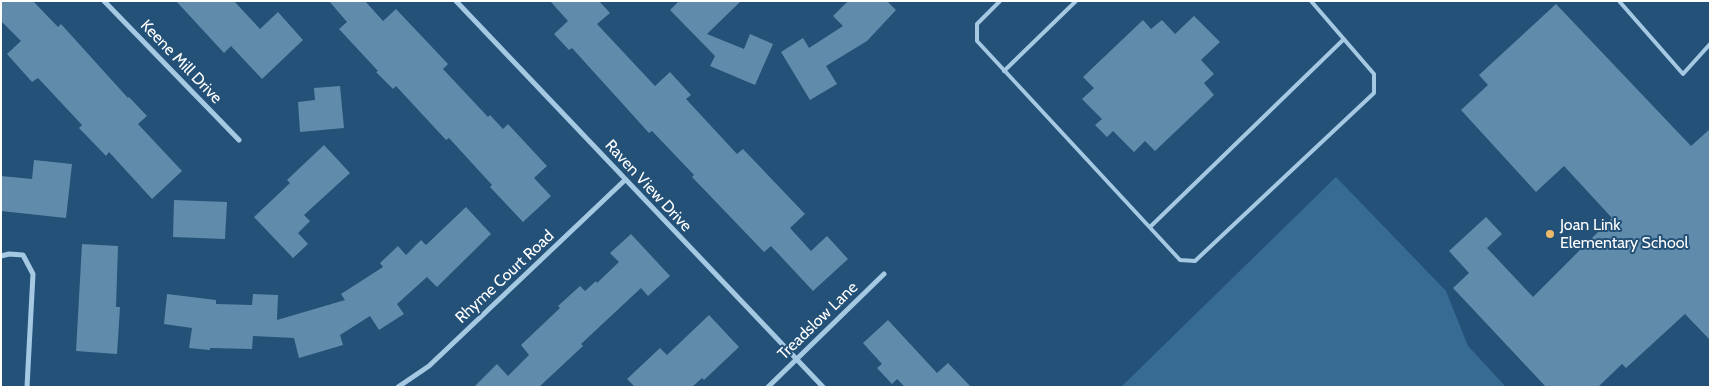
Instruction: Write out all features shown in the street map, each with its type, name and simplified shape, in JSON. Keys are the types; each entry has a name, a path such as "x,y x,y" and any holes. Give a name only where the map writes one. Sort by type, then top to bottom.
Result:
{"street":[{"name":"Keene Mill Drive","path":"104,1 240,140"},
{"name":"Raven View Drive","path":"456,1 823,387"},
{"name":"Rhyme Court Road","path":"398,387 428,366 626,180"},
{"path":"1,256 9,254 23,255 34,274 27,387"},
{"name":"Treadslow Lane","path":"768,387 884,274"}],"lane":[{"path":"1000,1 978,24 976,41 1180,260 1195,261 1374,93 1374,74 1311,1"},
{"path":"1004,71 1076,1"},
{"path":"1619,1 1683,74 1710,44"},
{"path":"1150,227 1344,39"}],"shaded area":[{"path":"1336,177 1446,291 1468,346 1506,387 1121,387"}],"building":[{"path":"1,1 33,1 58,27 61,24 128,98 147,116 138,124 182,171 152,199 109,152 106,156 79,128 82,125 38,78 32,82 7,54 21,41 1,21"},
{"path":"176,1 234,1 260,29 278,12 303,40 262,79 231,46 224,53"},
{"path":"329,1 365,1 383,21 396,9 448,64 443,69 488,117 490,115 503,129 508,124 547,166 534,178 551,196 523,222 490,187 492,185 449,138 446,140 396,86 393,89 376,72 378,71 339,29 347,22"},
{"path":"550,1 599,1 610,13 597,24 655,86 670,72 691,95 686,99 737,154 743,149 805,214 790,228 811,251 827,236 848,259 813,291 771,246 764,252 692,177 694,175 652,131 649,133 572,48 569,50 554,34 568,21"},
{"path":"679,1 741,1 707,34 744,49 750,34 773,44 755,85 710,66 715,56 670,10"},
{"path":"848,1 887,1 896,10 867,41 826,66 837,84 810,100 781,52 803,38 809,48 843,26 833,16"},
{"path":"1556,4 1691,146 1710,129 1710,340 1685,314 1626,368 1622,364 1598,387 1546,387 1453,288 1469,273 1449,251 1486,217 1502,234 1487,248 1533,297 1612,218 1564,166 1536,192 1461,110 1488,85 1479,75"},
{"path":"1194,16 1220,42 1201,60 1214,74 1204,83 1214,95 1155,151 1145,141 1134,152 1113,131 1107,137 1095,125 1102,119 1082,99 1094,88 1083,77 1143,20 1151,29 1162,20 1175,34"},
{"path":"340,86 344,128 300,132 298,102 315,100 314,88"},
{"path":"324,145 350,173 304,215 310,221 298,233 308,244 293,258 254,217 290,183 287,180"},
{"path":"34,160 72,164 66,218 1,211 1,176 32,179"},
{"path":"174,200 227,202 225,239 173,237"},
{"path":"466,207 491,234 437,287 427,277 397,304 404,314 379,330 370,316 340,335 343,345 299,358 294,338 253,336 252,349 210,348 210,350 189,348 192,328 164,324 167,294 216,300 216,304 252,305 253,294 278,295 277,320 345,300 341,294 383,267 380,263 398,246 406,255 421,240 426,245"},
{"path":"631,234 670,276 648,296 641,288 581,344 583,346 539,387 474,387 497,364 508,376 529,355 521,345 580,286 585,291 596,281 597,283 619,262 610,253"},
{"path":"82,244 118,246 116,307 120,307 117,354 76,351"},
{"path":"709,315 739,347 704,380 702,378 692,387 635,387 627,379 660,348 667,355"},
{"path":"888,320 937,373 948,363 971,387 905,387 897,379 892,384 877,368 882,364 863,343"}],"place":[{"name":"Joan Link Elementary School","path":"1550,234"}]}
